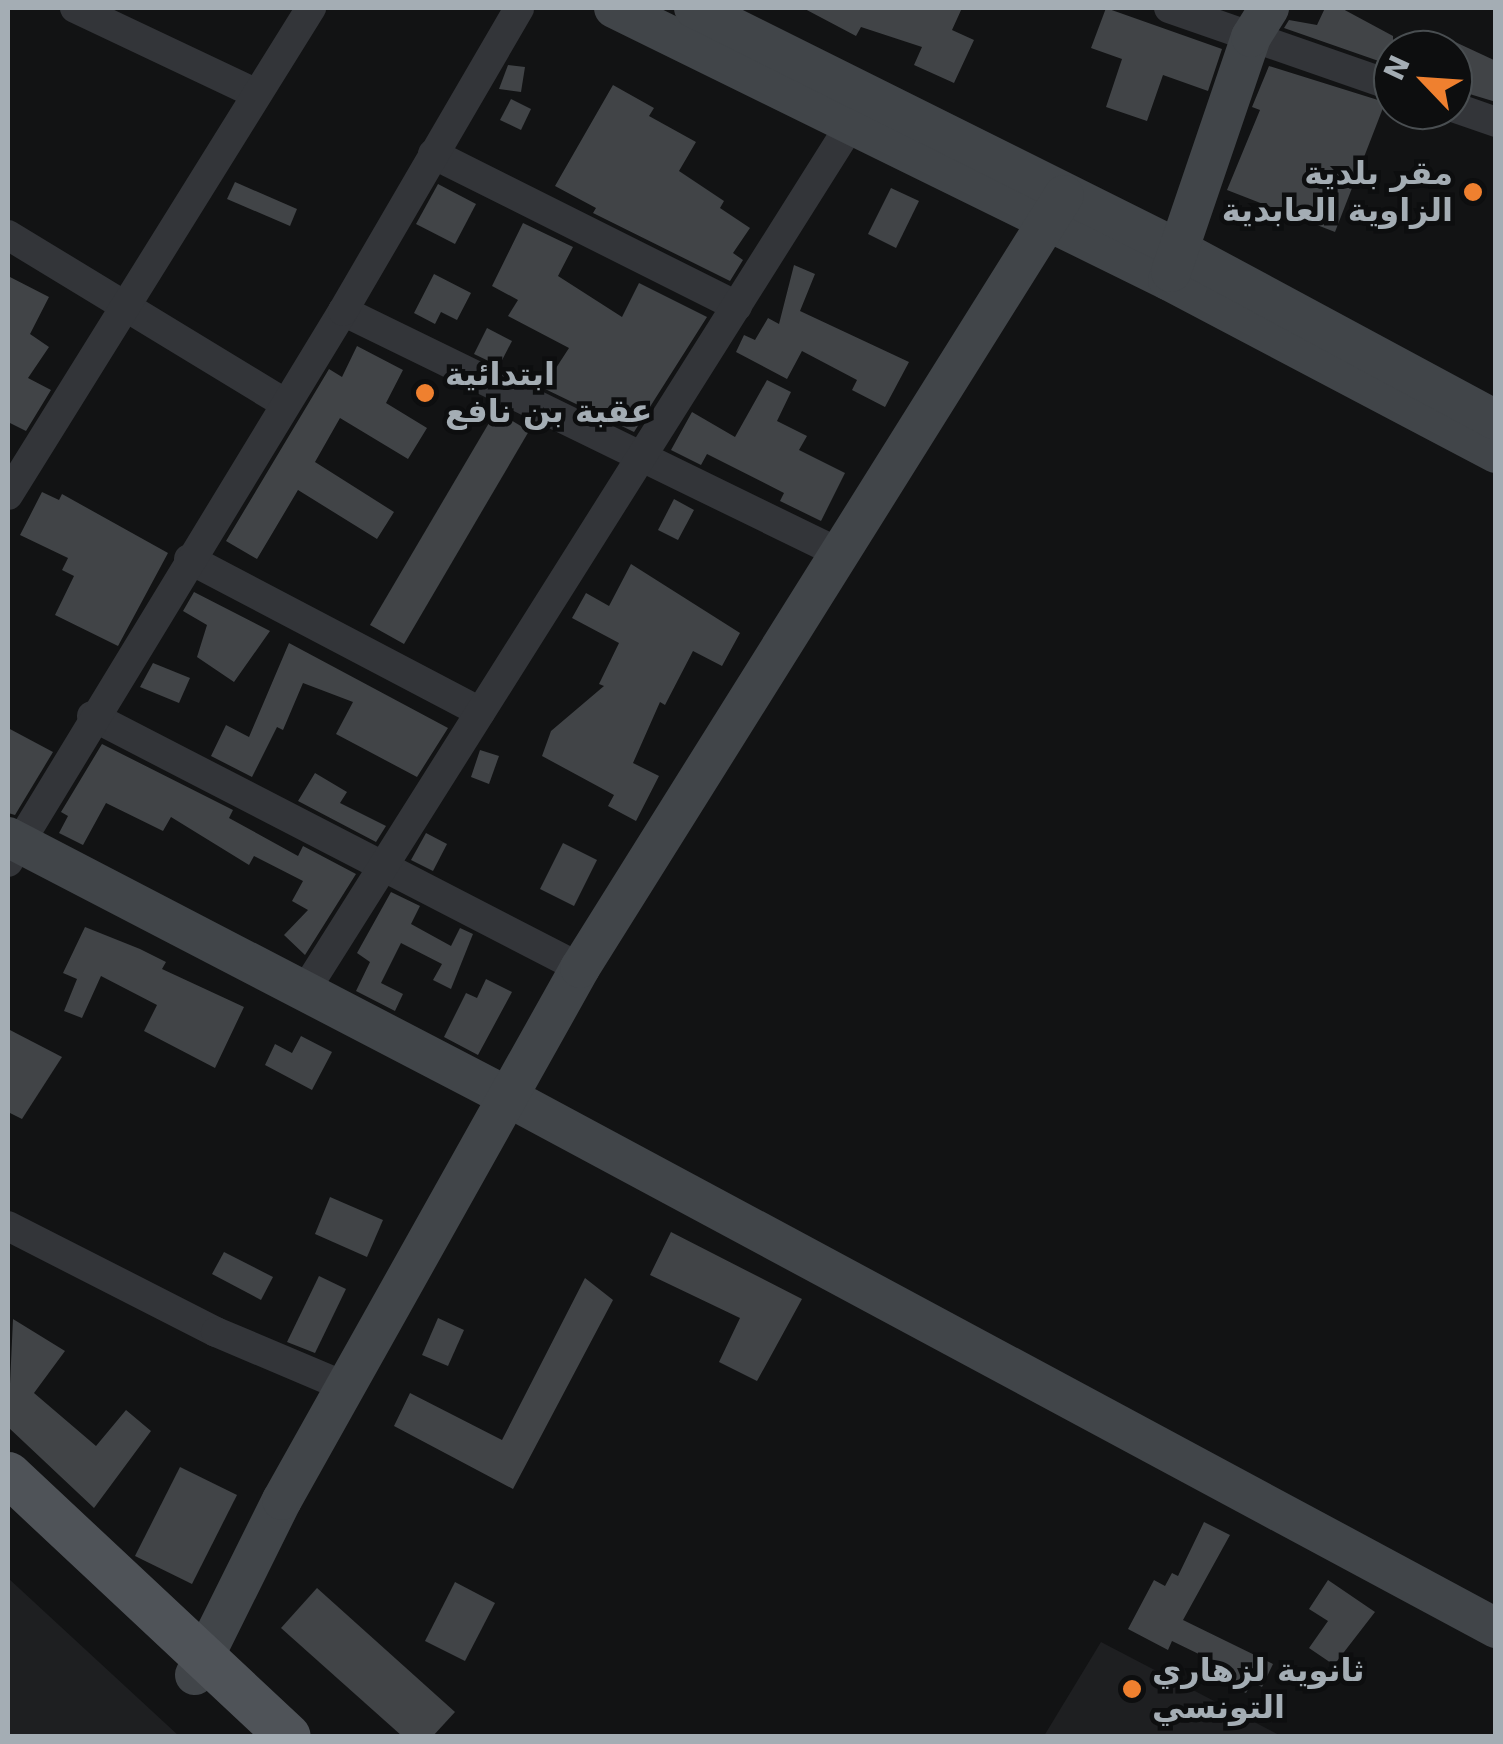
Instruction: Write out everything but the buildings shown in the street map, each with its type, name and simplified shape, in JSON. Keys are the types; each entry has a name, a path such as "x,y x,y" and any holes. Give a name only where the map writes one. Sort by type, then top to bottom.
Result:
{"main road":[{"path":"8,1474 200,1666 260,1736"},
{"path":"8,1498 200,1666 288,1736"}],"street":[{"path":"75,8 257,94"},
{"path":"11,481 126,307 310,8"},
{"path":"519,8 343,311 11,847 508,1097 1496,1628"},
{"path":"614,8 696,17 1057,208 1496,420"},
{"path":"1169,8 1260,22 1373,76"},
{"path":"696,17 851,124 1057,208"},
{"path":"1174,265 1260,22"},
{"path":"304,992 851,124"},
{"path":"432,154 738,306"},
{"path":"200,1666 344,1386 580,968 1057,208"},
{"path":"8,235 284,403"},
{"path":"1174,265 1496,453"},
{"path":"343,311 639,460 840,553"},
{"path":"190,559 480,712"},
{"path":"92,716 232,782 382,868 580,968"},
{"path":"8,1226 199,1324 344,1386"}],"shaded area":[{"path":"8,1578 179,1736 8,1736"},
{"name":"ثانوية لزهاري التونسي","path":"1101,1642 1281,1736 1044,1736"}],"place":[{"name":"مقر بلدية الزاوية العابدية","path":"1473,192"},
{"name":"ابتدائية عقبة بن نافع","path":"425,393"},
{"name":"ثانوية لزهاري التونسي","path":"1132,1689"}]}
